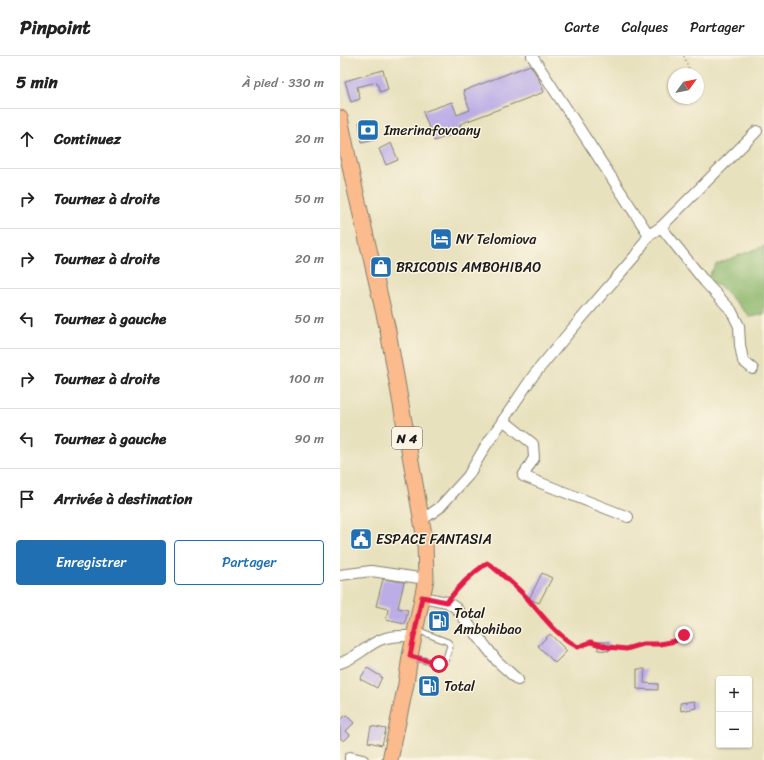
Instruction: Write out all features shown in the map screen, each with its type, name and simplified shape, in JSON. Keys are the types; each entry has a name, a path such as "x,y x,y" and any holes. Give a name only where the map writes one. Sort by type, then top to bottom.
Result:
{"main road":[{"name":"N 4","path":"340,118 388,331 422,520 426,555 426,579 390,760"}],"street":[{"path":"532,56 649,235"},
{"path":"422,520 439,508 468,476 533,376 635,256 649,235 661,227 757,131"},
{"path":"661,227 705,282 731,310 739,326 743,361 753,369"},
{"path":"503,420 533,444 534,458 523,476 628,517"},
{"path":"340,575 371,571 426,579"},
{"path":"422,597 447,602 456,608 497,661 518,680"},
{"path":"340,663 354,658 384,638 415,633"},
{"path":"350,760 350,757 363,760"}],"lane":[{"path":"410,656 439,664 445,662 450,645 448,642 415,633"}],"path":[{"path":"684,56 689,68"},
{"path":"447,602 453,593 474,572 487,563 526,597 567,641 578,647 591,642 608,647 626,649 643,644 660,644 675,641 684,635"}],"green space":[{"path":"764,246 764,314 750,317 720,286 705,282 716,264"}],"building":[{"path":"530,65 538,77 544,92 460,124 463,131 434,141 423,112 452,102 457,115 470,110 463,91"},
{"path":"383,70 388,89 380,92 377,82 357,87 360,99 351,102 345,81"},
{"name":"Imerinafovoany","path":"373,120 377,138 362,142 359,122"},
{"path":"391,143 398,160 386,165 379,149"},
{"path":"542,573 552,578 539,603 529,599"},
{"path":"383,579 404,582 398,608 408,610 405,624 386,620 388,609 376,606"},
{"path":"550,634 567,651 555,663 538,646"},
{"path":"598,642 609,642 609,651 598,650"},
{"path":"367,668 382,677 377,688 360,679"},
{"path":"637,669 645,669 644,683 658,684 658,690 637,689"},
{"path":"695,701 696,708 681,711 680,703"},
{"path":"346,715 354,723 346,731 350,735 344,741 340,738 340,720"},
{"path":"371,726 386,729 382,745 368,742"}],"place":[{"name":"Imerinafovoany","path":"368,130"},
{"name":"NY Telomiova","path":"441,239"},
{"name":"BRICODIS AMBOHIBAO","path":"381,267"},
{"name":"ESPACE FANTASIA","path":"361,539"},
{"name":"Total Ambohibao","path":"439,621"},
{"name":"Total","path":"429,686"}],"route":[{"path":"439,664 410,656 422,597 447,602 453,593 474,572 487,563 526,597 567,641 578,647 591,642 608,647 626,649 643,644 660,644 675,641 684,635"}]}
